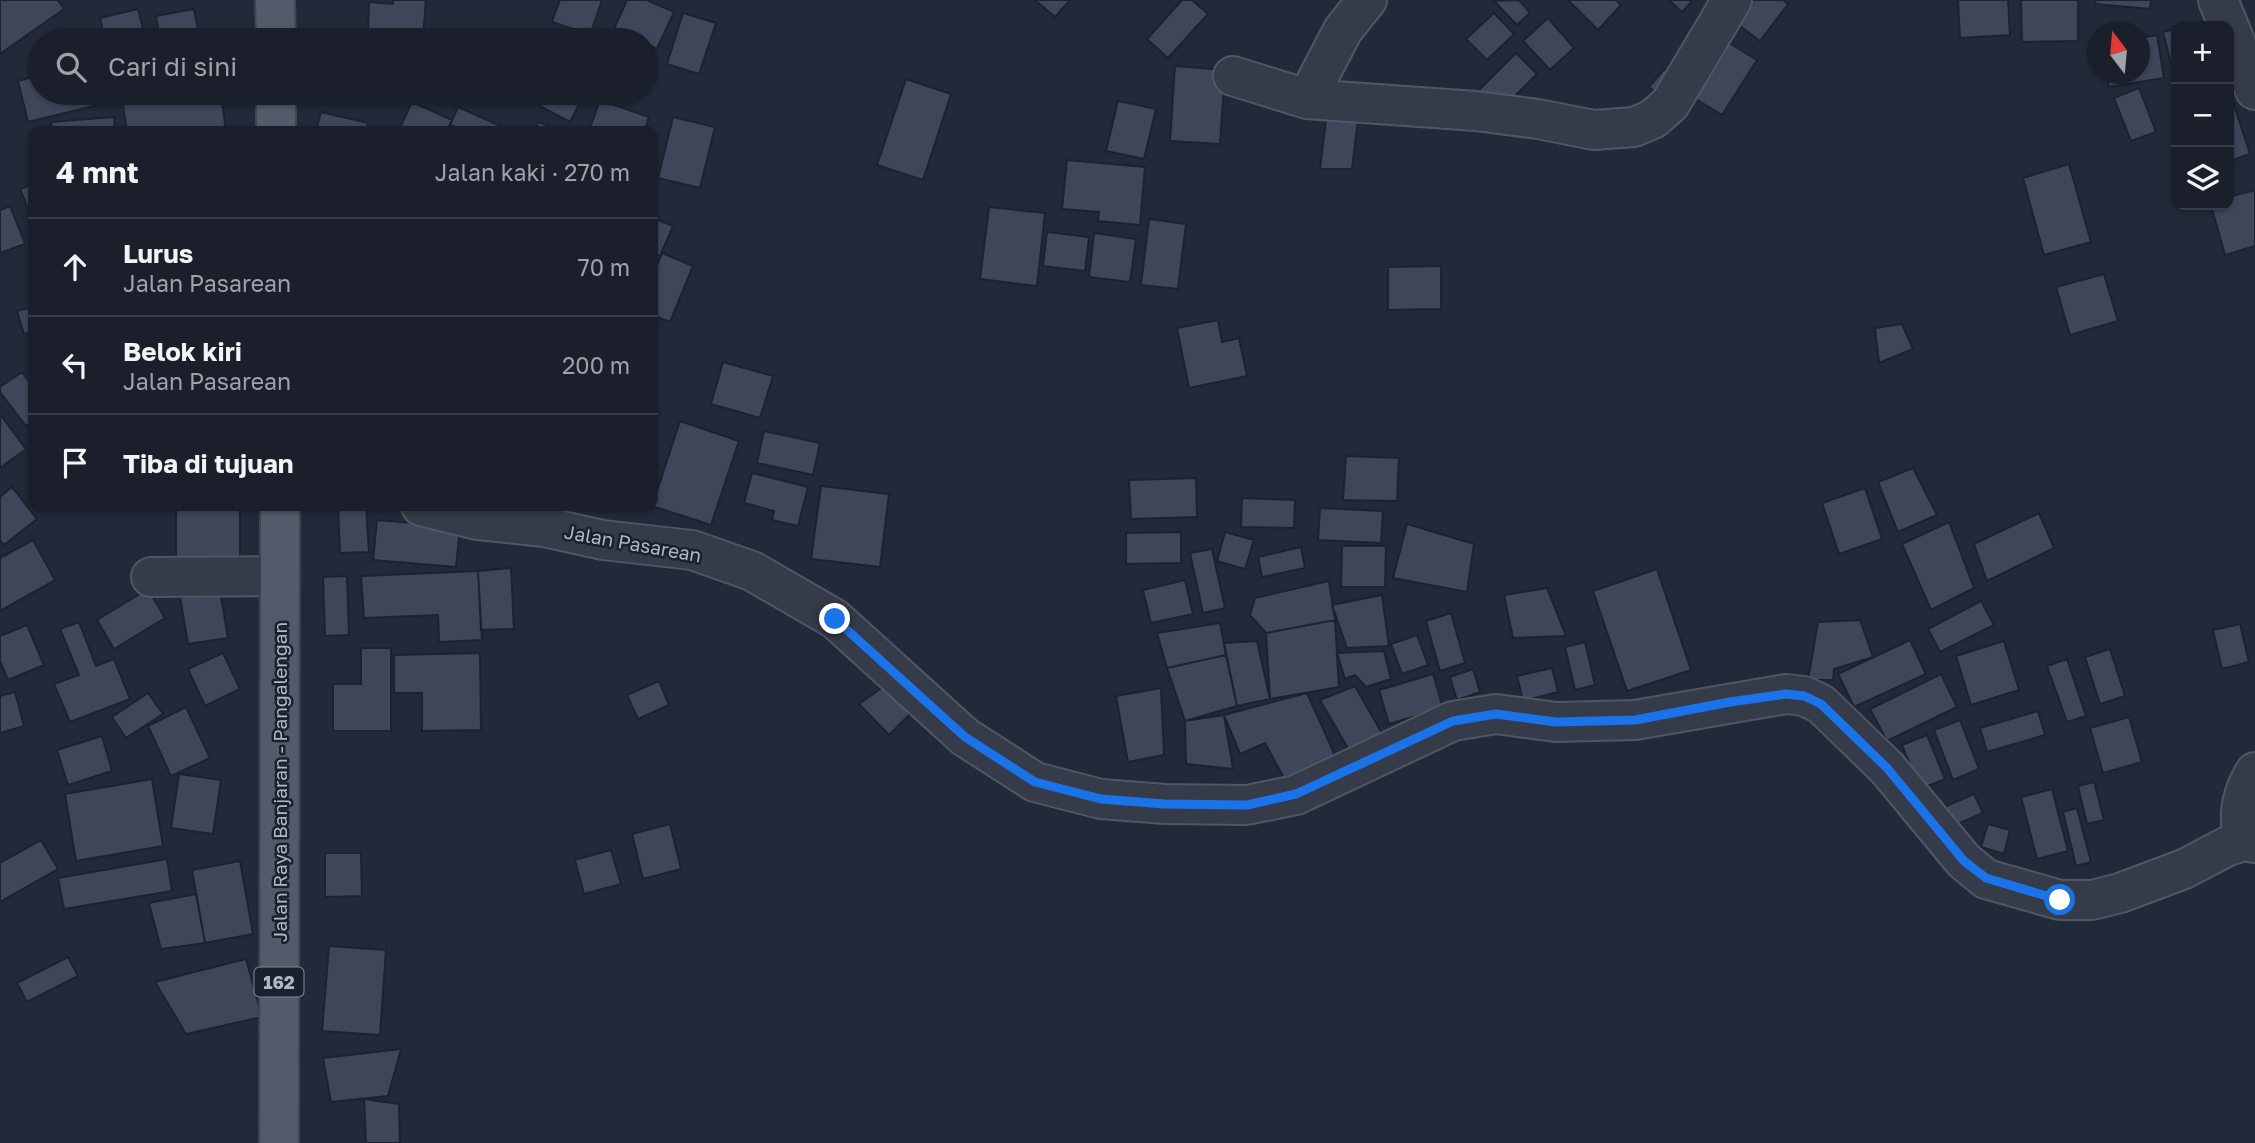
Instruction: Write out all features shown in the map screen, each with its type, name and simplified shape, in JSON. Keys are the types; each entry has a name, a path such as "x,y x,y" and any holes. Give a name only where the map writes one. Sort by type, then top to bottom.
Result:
{"main road":[{"path":"275,0 275,28"},
{"path":"276,105 276,126"},
{"name":"Jalan Raya Banjaran - Pangalengan","path":"280,511 282,1142"}],"street":[{"path":"1307,99 1343,30 1367,0"},
{"path":"1233,76 1307,99 1476,111 1594,130 1634,127 1653,119 1670,104 1732,0"},
{"path":"2218,0 2245,38 2255,90"},
{"name":"Jalan Pasarean","path":"441,511 478,520 544,527 603,540 692,550 752,571 835,619 965,737 1035,782 1101,799 1164,804 1247,805 1296,794 1453,721 1496,714 1556,722 1635,720 1786,694 1804,696 1821,704 1887,768 1964,861 1986,878 2060,900 2092,900 2120,893 2183,869 2228,845 2250,842"},
{"path":"151,577 280,576"},
{"path":"2250,842 2240,828 2240,813 2245,790 2255,772"}],"building":[{"path":"0,0 58,0 64,9 37,28 28,28 28,34 0,54"},
{"path":"393,0 426,0 424,28 368,28 369,2 393,4"},
{"path":"560,0 602,0 592,28 570,28 552,22"},
{"path":"627,0 647,0 674,12 658,47 658,28 614,28"},
{"path":"1035,0 1070,0 1055,17"},
{"path":"1182,0 1192,0 1208,14 1168,58 1147,39"},
{"path":"1519,0 1530,13 1517,25 1494,1"},
{"path":"1568,0 1616,0 1621,5 1598,30"},
{"path":"1669,0 1693,0 1682,12"},
{"path":"1741,0 1783,0 1788,4 1760,41 1728,17"},
{"path":"1958,0 2008,0 2010,35 1960,38"},
{"path":"2021,0 2078,0 2078,41 2022,42"},
{"path":"2096,0 2151,0 2150,9 2095,4"},
{"path":"138,9 143,28 102,28 100,18"},
{"path":"194,9 198,28 158,28 156,16"},
{"path":"683,13 716,23 699,74 667,64"},
{"path":"1494,13 1514,34 1487,60 1466,39"},
{"path":"1548,18 1574,48 1550,70 1523,41"},
{"path":"2171,30 2171,63 2163,32"},
{"path":"2157,35 2164,78 2150,80 2150,36"},
{"path":"1721,38 1757,60 1722,115 1686,93"},
{"path":"1516,53 1537,74 1500,111 1479,90"},
{"path":"1175,66 1225,70 1220,144 1170,141"},
{"path":"1664,69 1679,81 1664,100 1649,87"},
{"path":"28,78 28,105 98,105 28,122 18,81"},
{"path":"906,79 951,94 923,180 877,165"},
{"path":"2139,88 2156,132 2131,141 2114,98"},
{"path":"1118,101 1156,109 1144,159 1106,151"},
{"path":"123,105 223,105 225,126 126,126"},
{"path":"411,105 419,105 452,120 449,126 401,126"},
{"path":"541,105 579,105 570,122"},
{"path":"598,105 614,105 649,117 646,126 591,126"},
{"path":"2234,105 2250,154 2234,159"},
{"path":"458,107 501,126 452,126 450,125"},
{"path":"321,112 368,123 367,126 317,126"},
{"path":"114,117 115,126 51,126 51,122"},
{"path":"673,117 715,127 700,188 658,178"},
{"path":"1326,120 1358,120 1352,169 1320,169"},
{"path":"1067,160 1145,167 1140,225 1098,221 1099,212 1062,209"},
{"path":"2069,164 2091,242 2044,255 2023,178"},
{"path":"28,186 28,209 20,189"},
{"path":"2255,190 2255,246 2225,255 2212,210 2234,210 2234,196"},
{"path":"10,206 25,244 0,253 0,210"},
{"path":"989,207 1045,213 1037,286 980,279"},
{"path":"1149,219 1186,224 1178,289 1141,285"},
{"path":"658,220 673,226 660,256 658,255"},
{"path":"1047,232 1089,237 1085,271 1043,266"},
{"path":"1094,233 1136,239 1130,282 1089,277"},
{"path":"662,253 693,266 670,322 658,317 658,263"},
{"path":"1441,266 1441,309 1388,310 1388,267"},
{"path":"2104,274 2118,321 2070,335 2056,287"},
{"path":"28,308 28,333 24,334 17,311"},
{"path":"1218,320 1222,342 1239,338 1247,376 1189,388 1177,328"},
{"path":"1902,324 1913,349 1879,363 1875,328"},
{"path":"723,362 773,376 760,418 711,404"},
{"path":"22,372 28,380 26,426 0,392 0,387"},
{"path":"2,417 26,449 0,468 0,418"},
{"path":"680,421 739,441 711,525 658,508 658,488"},
{"path":"764,431 820,443 813,475 757,463"},
{"path":"1346,456 1399,458 1397,501 1343,500"},
{"path":"1913,468 1937,515 1898,532 1878,482"},
{"path":"752,473 808,487 798,526 772,520 774,511 744,503"},
{"path":"1196,478 1197,517 1131,519 1129,480"},
{"path":"821,486 889,494 880,567 811,559"},
{"path":"12,487 28,511 37,519 4,545 0,540 0,497"},
{"path":"1865,488 1882,539 1839,554 1822,503"},
{"path":"1242,498 1295,500 1294,528 1241,527"},
{"path":"1320,508 1383,511 1381,543 1318,540"},
{"path":"176,511 240,511 240,570 176,569"},
{"path":"338,511 366,511 369,552 340,553"},
{"path":"2039,513 2054,548 1987,581 1974,544"},
{"path":"377,520 460,527 456,567 373,560"},
{"path":"1949,522 1974,588 1931,610 1902,544"},
{"path":"1407,524 1474,544 1467,592 1393,578"},
{"path":"1181,532 1181,563 1126,564 1126,533"},
{"path":"1225,532 1254,540 1245,569 1217,561"},
{"path":"33,540 55,580 0,611 0,558"},
{"path":"1342,546 1386,546 1385,587 1341,587"},
{"path":"1301,547 1305,568 1262,577 1258,557"},
{"path":"1212,549 1225,608 1203,613 1190,553"},
{"path":"511,568 514,629 481,630 478,571"},
{"path":"1657,569 1691,670 1627,691 1593,591"},
{"path":"478,571 482,640 439,642 438,615 364,618 361,576"},
{"path":"347,576 349,635 325,636 323,577"},
{"path":"1185,580 1193,614 1151,623 1143,590"},
{"path":"1329,581 1335,620 1266,633 1250,615 1255,598"},
{"path":"1547,588 1566,636 1513,638 1504,595"},
{"path":"148,589 165,618 114,649 97,620"},
{"path":"220,590 228,638 188,644 180,597"},
{"path":"1382,595 1389,646 1347,648 1332,605"},
{"path":"1981,601 1994,625 1940,652 1928,629"},
{"path":"1451,613 1465,663 1440,671 1426,621"},
{"path":"1335,620 1339,687 1270,699 1266,633"},
{"path":"1860,620 1873,657 1834,669 1833,680 1808,680 1818,622"},
{"path":"79,622 96,666 114,659 130,699 70,722 54,684 79,675 60,629"},
{"path":"1220,623 1226,655 1167,668 1157,633"},
{"path":"2240,624 2249,662 2222,669 2213,630"},
{"path":"27,625 44,665 8,680 0,661 0,636"},
{"path":"1417,635 1428,665 1402,674 1391,644"},
{"path":"1910,640 1926,674 1854,707 1838,674"},
{"path":"1257,641 1270,699 1237,706 1224,643"},
{"path":"2004,641 2019,690 1971,705 1956,656"},
{"path":"1585,642 1595,685 1575,690 1565,647"},
{"path":"361,648 391,648 391,731 333,731 333,684 361,684"},
{"path":"2110,649 2125,696 2100,704 2085,657"},
{"path":"1384,651 1391,679 1366,687 1355,675 1345,679 1337,653"},
{"path":"223,653 240,689 205,706 188,669"},
{"path":"480,653 481,730 422,731 422,693 394,693 394,655"},
{"path":"1226,655 1237,706 1185,721 1167,668"},
{"path":"2067,659 2086,716 2067,722 2047,666"},
{"path":"1552,668 1558,692 1523,701 1517,676"},
{"path":"1473,669 1480,692 1457,700 1450,677"},
{"path":"1433,674 1443,708 1389,724 1379,690"},
{"path":"1941,674 1957,707 1887,741 1870,709"},
{"path":"659,681 669,705 638,719 627,695"},
{"path":"1355,686 1384,737 1353,757 1320,700"},
{"path":"883,687 912,712 889,735 859,704"},
{"path":"1161,688 1164,755 1128,762 1116,696"},
{"path":"15,692 24,726 0,733 0,696"},
{"path":"148,693 163,714 126,738 112,717"},
{"path":"1307,693 1338,762 1285,780 1265,743 1240,754 1224,715"},
{"path":"186,707 210,758 171,776 148,726"},
{"path":"2038,711 2045,735 1987,752 1980,728"},
{"path":"1224,715 1233,769 1186,764 1185,721"},
{"path":"2129,717 2142,762 2103,773 2090,728"},
{"path":"1960,720 1979,769 1953,780 1934,730"},
{"path":"1927,735 1945,779 1920,789 1902,745"},
{"path":"102,736 112,771 68,785 57,750"},
{"path":"179,774 221,780 213,834 171,828"},
{"path":"152,779 163,846 76,861 65,794"},
{"path":"2094,782 2104,820 2087,824 2078,786"},
{"path":"2052,789 2068,851 2037,859 2021,797"},
{"path":"1974,794 1983,813 1953,826 1944,807"},
{"path":"2077,808 2091,862 2076,866 2063,812"},
{"path":"670,824 681,869 643,879 632,834"},
{"path":"1988,824 2010,830 2004,854 1981,847"},
{"path":"41,840 58,869 0,902 0,863"},
{"path":"611,850 621,884 584,894 575,860"},
{"path":"325,853 361,853 362,896 325,897"},
{"path":"167,859 172,891 64,909 58,878"},
{"path":"240,861 253,934 205,943 192,870"},
{"path":"196,894 205,943 161,949 149,903"},
{"path":"329,946 386,950 380,1035 322,1031"},
{"path":"68,957 78,976 27,1002 17,983"},
{"path":"246,959 262,1017 186,1034 155,982"},
{"path":"401,1049 388,1096 331,1102 323,1058"},
{"path":"364,1099 399,1104 400,1143 366,1143"}],"route":[{"path":"835,619 890,666 965,737 1035,782 1101,799 1164,804 1247,805 1296,794 1453,721 1496,714 1556,722 1635,720 1786,694 1804,696 1821,704 1887,768 1964,861 1986,878 2060,900"}]}
